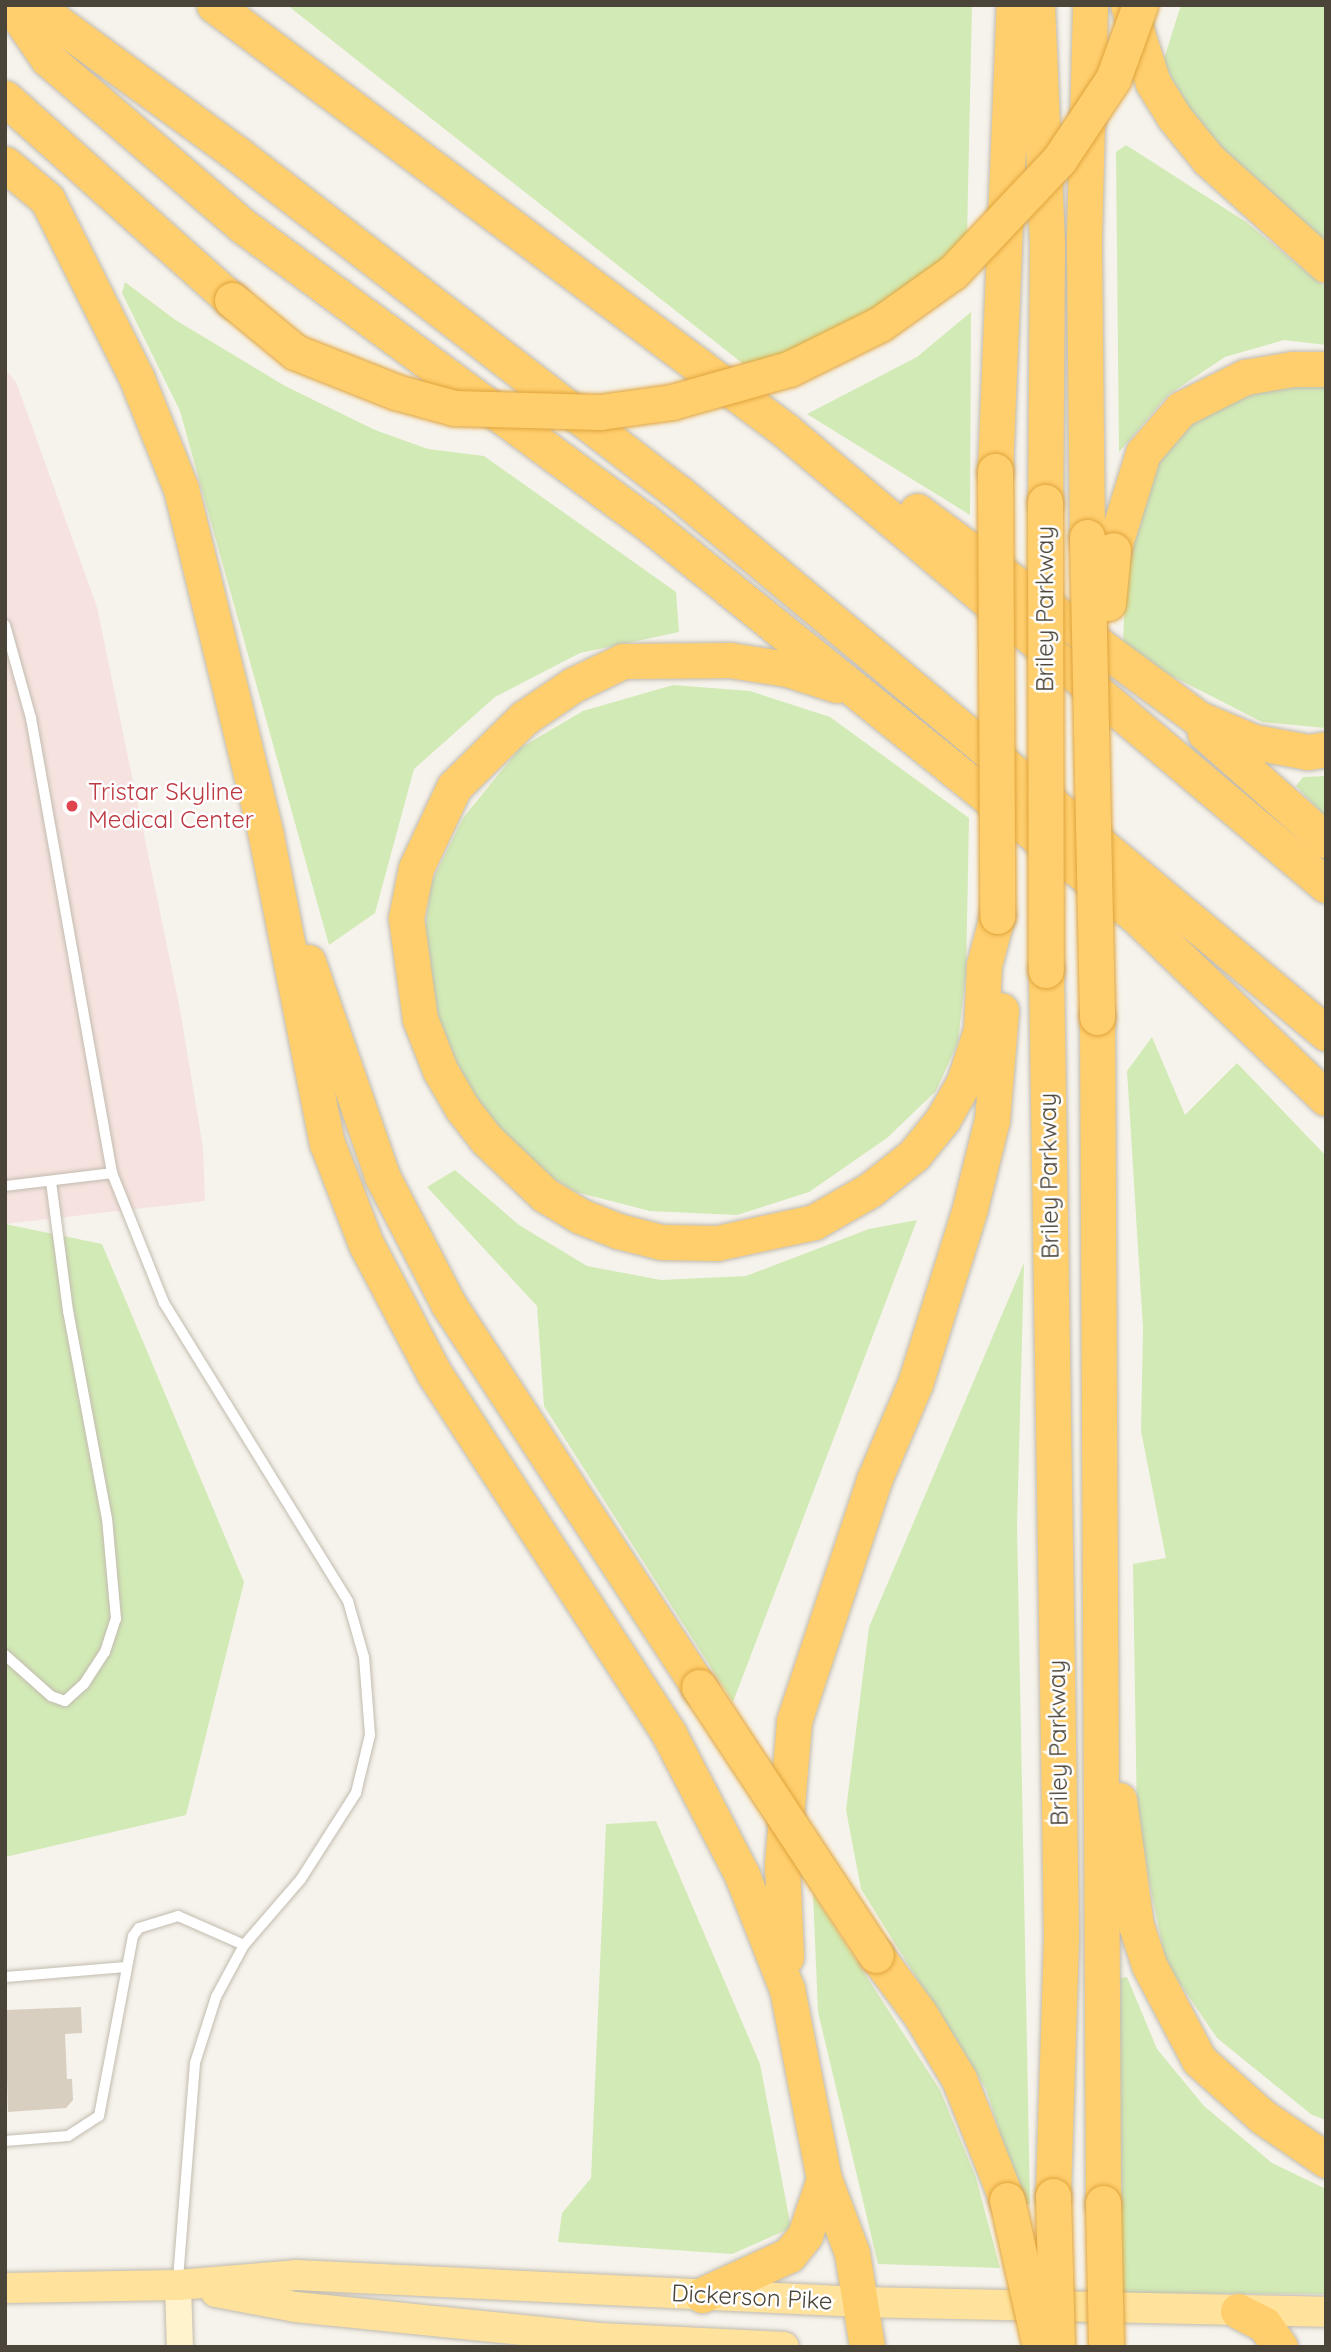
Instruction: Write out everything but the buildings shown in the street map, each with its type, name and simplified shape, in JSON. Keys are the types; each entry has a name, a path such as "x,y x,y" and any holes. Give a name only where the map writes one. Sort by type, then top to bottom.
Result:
{"highway":[{"path":"11,5 48,59 243,226 645,521 1136,916 1326,1098"},
{"path":"33,5 236,153 679,494 1326,1033"},
{"path":"214,5 785,430 934,551 1326,885"},
{"path":"867,2347 852,2253 824,2179 787,1989 782,1865 794,1721 874,1480 915,1384 970,1208 992,1119 999,1050 995,471 1014,5"},
{"name":"Briley Parkway","path":"1037,5 1046,243 1046,970 1061,1937 1053,2196 1057,2347"},
{"name":"Briley Parkway","path":"1090,5 1084,237 1100,543 1093,746 1105,2347"},
{"path":"1128,5 1153,83 1174,117 1209,160 1326,265"},
{"path":"5,98 232,300 295,352 396,392 454,408 600,412 672,402 789,369 880,324 953,272 1059,160 1113,79 1140,5"},
{"path":"5,164 47,199 136,379 176,477 266,836 327,1143 366,1244 434,1373 674,1745 742,1875 787,1989"},
{"path":"1100,543 1143,453 1181,409 1245,377 1292,369 1326,369"},
{"path":"785,430 934,522 1199,719 1254,743 1308,752 1326,749"},
{"path":"904,730 835,685 787,669 681,657 623,661 573,685 524,718 454,787 416,868 406,918 411,967 420,1019 440,1070 486,1139 545,1195 580,1216 661,1242 717,1243 774,1234 814,1223 870,1190 914,1155 943,1119 964,1082 981,1030 985,965 997,916"},
{"path":"1135,674 1326,839"},
{"path":"266,836 382,1176 449,1305 876,1955 920,2014 959,2079 1007,2200 1040,2347"},
{"path":"1100,1637 1136,1925 1149,1965 1199,2060 1263,2118 1326,2160"},
{"path":"702,2295 789,2255 805,2235 824,2179"},
{"path":"1238,2311 1264,2324 1280,2347"}],"main road":[{"name":"Dickerson Pike","path":"5,2288 178,2285 296,2275 860,2302 1326,2312"},
{"name":"Dickerson Pike","path":"178,2285 296,2307 599,2338 784,2347"}],"street":[{"path":"178,2285 180,2347"}],"lane":[{"path":"5,625 31,718 112,1173 164,1303 348,1601 364,1657 370,1735 356,1793 301,1880 243,1945 216,1997 195,2063 178,2285"},
{"path":"5,1186 112,1173"},
{"path":"5,1655 51,1696 65,1701 84,1684 105,1652 116,1619 107,1518 60,1263 51,1181"},
{"path":"5,2141 68,2136 99,2116 132,1936 162,1918 177,1916 243,1945"},
{"path":"5,1977 127,1967"}],"shaded area":[{"name":"Tristar Skyline Medical Center","path":"5,369 16,382 97,607 179,1004 203,1148 205,1201 5,1224"}],"green space":[{"path":"287,5 972,5 967,237 896,302 751,370"},
{"path":"1181,5 1326,5 1326,246 1230,166 1191,113 1163,62"},
{"path":"1126,145 1246,222 1326,288 1326,345 1284,340 1225,357 1168,395 1119,452 1116,152"},
{"path":"125,282 174,319 285,386 375,430 428,449 484,456 676,592 679,632 580,653 495,697 414,769 375,913 329,945 180,411 122,293"},
{"path":"971,312 970,515 807,414 917,357"},
{"path":"1326,383 1326,728 1262,722 1168,674 1123,644 1126,563 1143,483 1166,445 1198,416 1242,391"},
{"path":"673,685 750,691 830,717 969,818 966,972 958,1042 936,1091 887,1138 809,1192 737,1215 650,1211 576,1192 520,1159 460,1084 434,1017 422,952 431,883 463,818 520,748 583,711"},
{"path":"1326,776 1326,817 1296,786 1303,777"},
{"path":"1152,1037 1185,1115 1237,1063 1326,1156 1326,2120 1312,2115 1217,2038 1166,1963 1137,1822 1133,1564 1166,1558 1141,1431 1143,1328 1127,1071"},
{"path":"455,1170 519,1225 587,1266 661,1280 746,1276 869,1229 917,1220 733,1702 544,1406 537,1306 427,1187"},
{"path":"5,1224 102,1244 244,1582 186,1815 5,1857"},
{"path":"1024,1263 1017,1526 1030,2204 1023,2206 986,2089 861,1889 846,1810 869,1627"},
{"path":"656,1821 760,2064 791,2228 732,2254 558,2242 562,2213 591,2178 606,1824"},
{"path":"813,1894 940,2090 976,2178 1000,2268 878,2264 818,2012"},
{"path":"1127,1977 1157,2049 1204,2106 1272,2163 1326,2189 1326,2294 1123,2293 1118,1979"}],"place":[{"name":"Tristar Skyline Medical Center","path":"72,806"}]}
